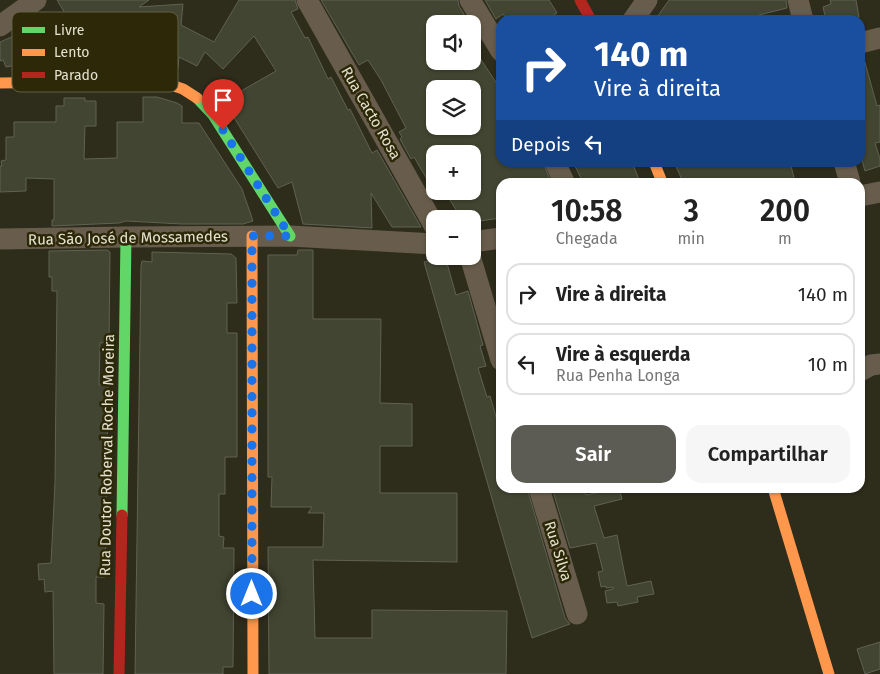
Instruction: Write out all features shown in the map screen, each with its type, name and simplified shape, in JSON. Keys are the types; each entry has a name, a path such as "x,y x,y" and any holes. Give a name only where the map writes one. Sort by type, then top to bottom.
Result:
{"street":[{"path":"19,12 36,0"},
{"name":"Rua Cacto Rosa","path":"307,0 426,211"},
{"path":"470,0 496,43"},
{"path":"580,0 588,15"},
{"path":"636,15 647,0"},
{"path":"798,0 802,15"},
{"path":"0,26 12,17"},
{"path":"865,42 880,38"},
{"path":"178,86 200,99 213,115 290,236"},
{"path":"865,195 880,192"},
{"path":"252,236 253,674"},
{"name":"Rua São José de Mossamedes","path":"0,239 290,236 426,244"},
{"name":"Rua Doutor Roberval Roche Moreira","path":"118,674 126,237"},
{"path":"481,241 496,239"},
{"path":"473,265 496,343"},
{"path":"865,369 880,364"},
{"name":"Rua Silva","path":"541,493 577,614"},
{"path":"775,493 829,674"}],"building":[{"path":"57,0 149,0 139,7 183,4 181,25 214,42 239,0 295,0 298,9 291,12 305,38 308,37 328,79 331,77 348,110 350,109 372,153 377,150 421,227 392,227 371,193 372,228 303,224 292,182 278,188 228,108 238,102 234,95 276,71 254,36 223,69 205,52 197,66 179,57 178,68 178,12 64,12"},
{"path":"321,0 458,0 464,15 426,15 426,70 481,70 481,60 496,82 496,167 545,167 549,178 496,178 496,219 481,221 481,210 456,210 450,200 481,200 481,145 426,145 426,178 414,157 411,159 400,139 402,137 399,132 406,128 381,80 368,60 359,65"},
{"path":"485,0 549,0 557,13 554,15 503,14 496,15 496,19"},
{"path":"669,0 786,0 787,8 759,15 658,15"},
{"path":"830,0 856,0 859,15 825,15 823,7 831,4"},
{"path":"12,37 12,66 6,67 3,60 0,61 0,42"},
{"path":"865,63 877,106 880,105 880,142 875,143 880,166 865,171"},
{"path":"143,97 157,97 177,103 182,106 182,123 199,123 242,189 253,221 243,224 182,224 126,221 119,223 52,226 52,220 54,220 54,179 26,178 26,191 0,192 1,161 6,160 6,137 14,137 14,122 56,122 56,106 64,106 64,98 85,98 85,101 96,101 96,126 85,126 84,159 117,158 117,122 143,122"},
{"path":"576,167 634,167 638,178 581,178"},
{"path":"676,167 791,167 794,178 681,178"},
{"path":"107,250 110,252 109,342 100,343 99,385 108,385 105,577 96,577 96,603 104,604 103,674 54,674 53,591 45,592 44,579 39,580 38,564 51,563 55,483 57,291 52,291 52,277 49,277 49,251"},
{"path":"298,250 313,250 313,319 381,319 380,403 412,404 412,446 380,446 380,493 457,493 457,562 313,560 315,638 372,638 372,610 507,611 506,674 269,674 268,547 323,547 324,513 308,513 312,507 271,507 272,477 268,477 268,255 297,255"},
{"path":"152,252 231,254 236,258 237,303 227,303 227,333 237,333 237,457 225,457 225,494 219,494 219,536 224,537 223,548 234,548 233,667 223,667 223,674 135,674 141,266 142,261 152,262"},
{"path":"426,261 426,265 448,265 456,295 468,291 483,345 480,346 486,366 478,368 487,397 490,396 496,417 496,493 528,493 565,618 570,624 532,638 424,262"},
{"path":"554,493 585,493 586,495 620,493 622,499 594,506 604,538 617,535 627,586 651,581 654,594 637,597 638,602 618,606 617,602 607,603 605,591 613,589 613,587 601,587 598,572 603,571 596,543 570,548"},
{"path":"880,642 880,669 865,674 857,649"}],"traffic: fast":[{"path":"197,98 213,115 290,236"},
{"path":"122,515 126,237"}],"traffic: slow":[{"path":"0,83 12,83"},
{"path":"178,87 197,98"},
{"path":"656,167 660,178"},
{"path":"252,236 253,674"},
{"path":"775,493 829,674"}],"traffic: jam":[{"path":"580,0 588,15"},
{"path":"119,674 122,515"}],"route":[{"path":"223,130 290,236 252,236 252,594"}]}
